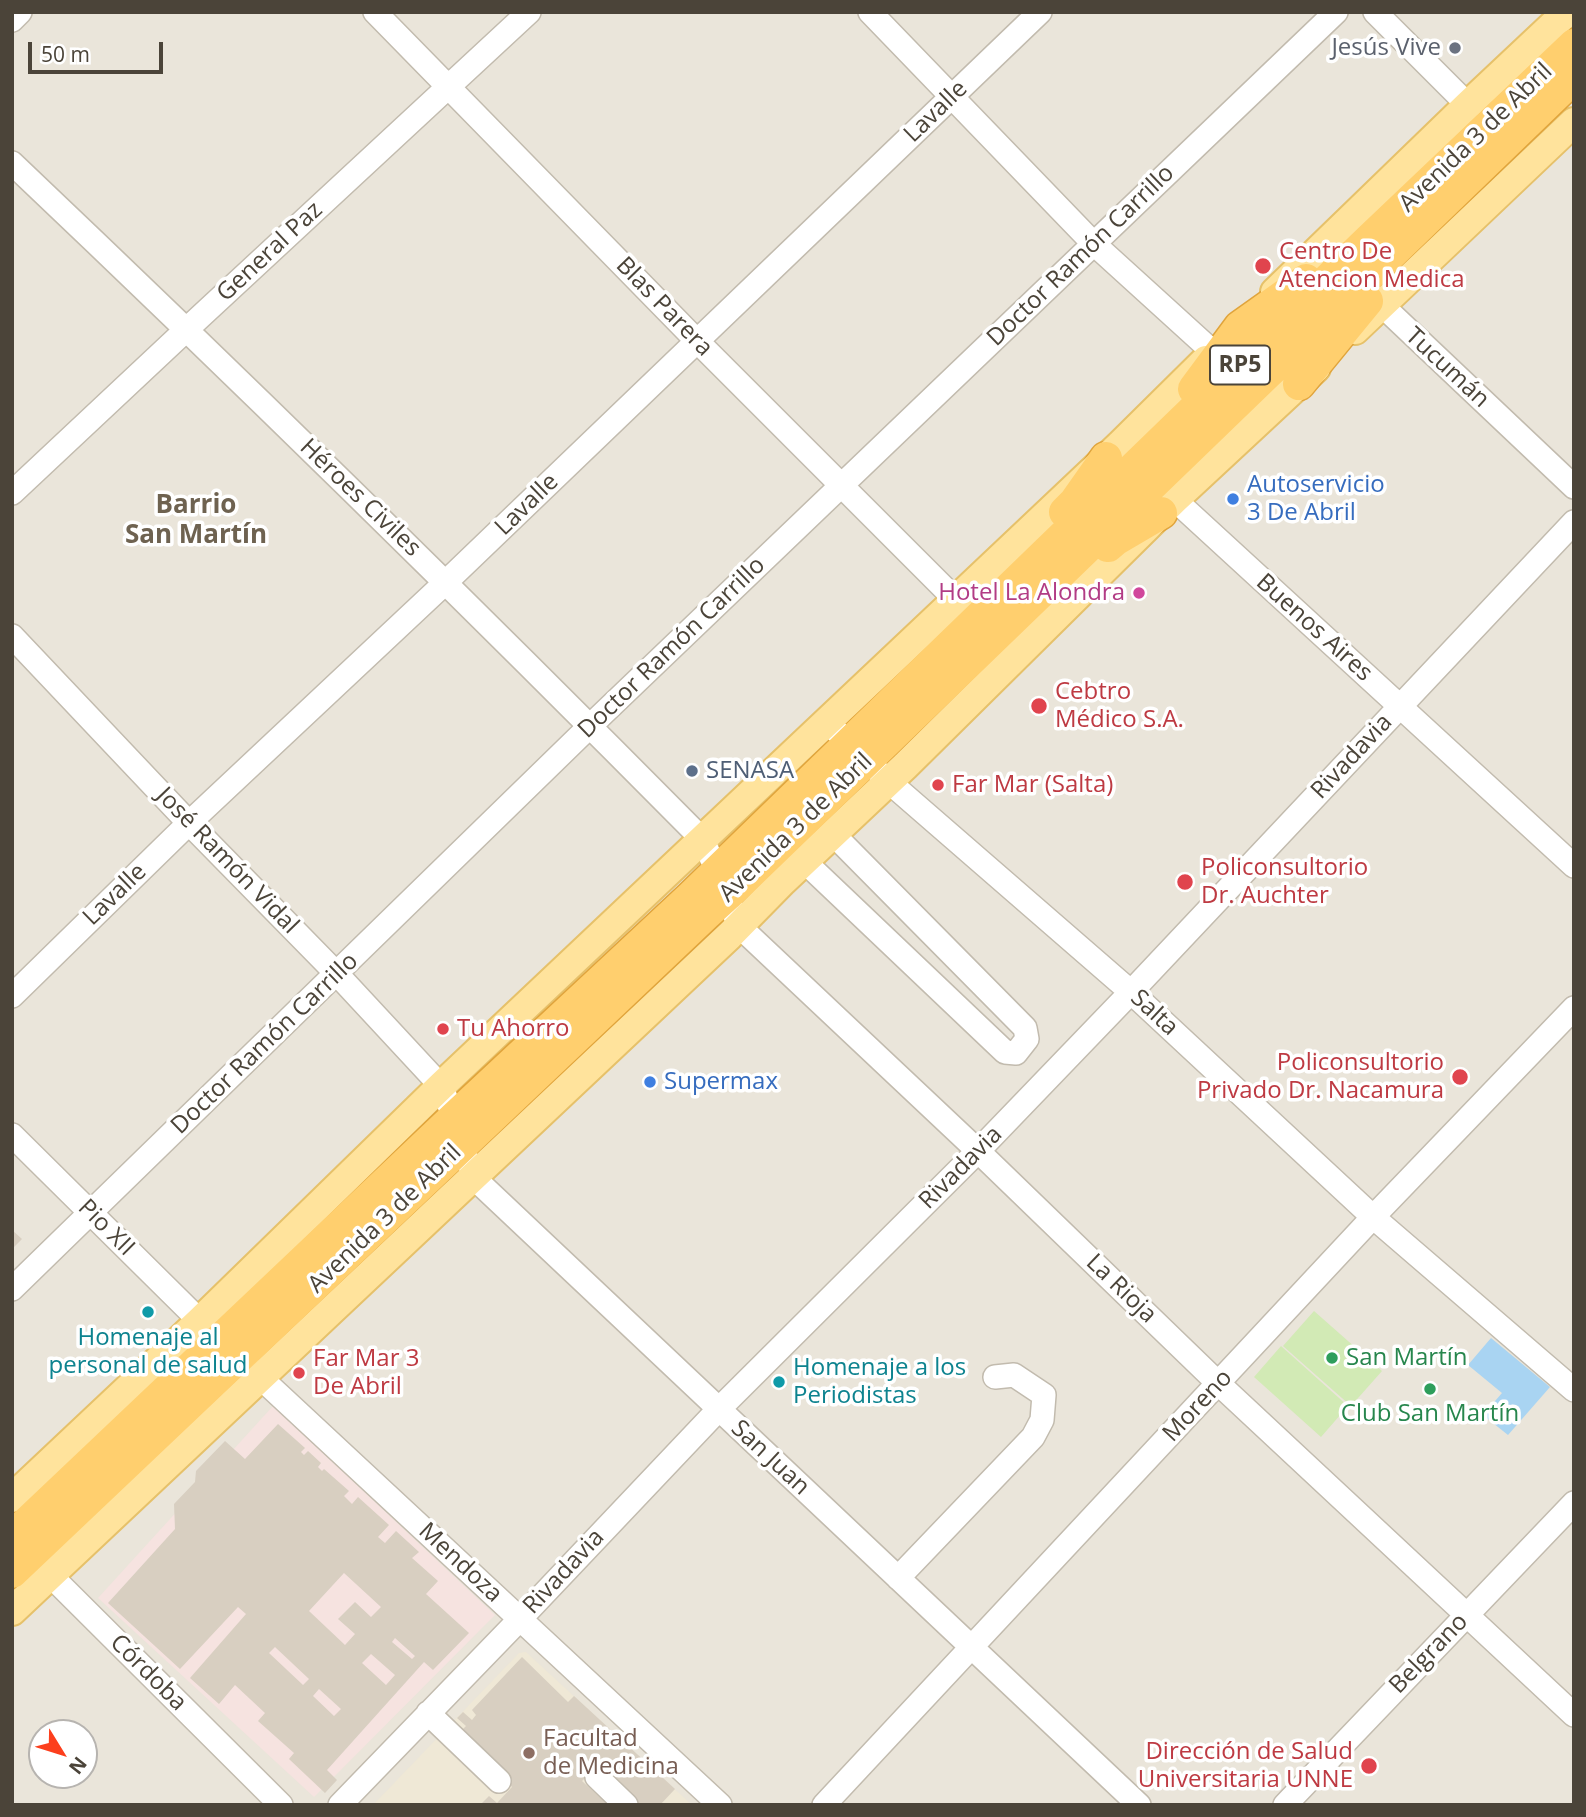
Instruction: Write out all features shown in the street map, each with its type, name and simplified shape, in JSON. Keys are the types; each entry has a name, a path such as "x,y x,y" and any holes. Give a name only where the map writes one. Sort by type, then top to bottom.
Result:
{"highway":[{"name":"Avenida 3 de Abril","path":"1505,127 1574,45"},
{"name":"Avenida 3 de Abril","path":"1505,127 1574,77"},
{"path":"1299,384 1351,276 1361,230 1505,127"},
{"path":"936,677 1034,612 1115,540 1140,473 1194,389 1240,327 1308,279 1351,276 1505,127"},
{"name":"Avenida 3 de Abril","path":"1140,473 1351,276"},
{"path":"936,677 1006,572 1075,502 1140,473"},
{"name":"Avenida 3 de Abril","path":"23,1557 230,1349 460,1130 706,914 722,883 858,751 884,745 936,677"}],"main road":[{"name":"Avenida 3 de Abril","path":"1351,276 1468,105 1567,12"},
{"name":"Avenida 3 de Abril","path":"1351,276 1574,122"},
{"name":"Avenida 3 de Abril","path":"12,1498 230,1349 472,1177 834,835 915,757 1140,473 1213,352 1240,327"},
{"name":"Avenida 3 de Abril","path":"230,1349 441,1086 956,600 1140,473 1299,384"},
{"name":"Avenida 3 de Abril","path":"12,1611 23,1557"}],"street":[{"path":"12,20 20,12"},
{"name":"Blas Parera","path":"374,12 841,487 956,600"},
{"name":"General Paz","path":"12,492 529,12"},
{"path":"870,12 1093,243 1213,352"},
{"name":"Lavalle","path":"12,996 189,823 446,582 1040,12"},
{"name":"Doctor Ramón Carrillo","path":"12,1289 590,726 1336,12"},
{"path":"1375,12 1468,105"},
{"name":"Héroes Civiles","path":"12,163 187,328 446,582 702,839"},
{"name":"Tucumán","path":"1351,276 1574,487"},
{"name":"Buenos Aires","path":"1140,473 1574,866"},
{"name":"Rivadavia","path":"340,1805 718,1410 978,1152 1574,522"},
{"name":"José Ramón Vidal","path":"12,635 441,1086"},
{"name":"Salta","path":"827,722 888,781 1131,992 1373,1217 1574,1390"},
{"path":"805,862 1006,1052 1016,1053 1027,1039 1025,1028 834,835"},
{"name":"La Rioja","path":"702,839 738,926 1219,1384 1574,1715"},
{"name":"Moreno","path":"824,1805 1373,1217 1574,1008"},
{"path":"441,1086 460,1130 472,1177"},
{"name":"Pio XII","path":"12,1135 230,1349"},
{"name":"San Juan","path":"472,1177 1139,1805"},
{"name":"Mendoza","path":"230,1349 720,1805"},
{"path":"898,1578 1033,1437 1042,1420 1044,1395 1014,1376 995,1377"},
{"name":"Belgrano","path":"1284,1805 1574,1503"},
{"name":"Córdoba","path":"23,1557 281,1805"},
{"path":"428,1713 499,1781"},
{"path":"597,1777 626,1805"}],"shaded area":[{"path":"12,12 1574,12 1574,1805 12,1805"},
{"path":"273,1406 495,1615 314,1797 98,1598"},
{"name":"Facultad de Medicina","path":"526,1652 692,1805 373,1805 519,1653"}],"green space":[{"name":"San Martín","path":"1314,1311 1382,1371 1351,1406 1283,1346"},
{"name":"San Martín","path":"1281,1346 1348,1406 1321,1437 1254,1377"}],"water":[{"path":"1491,1338 1550,1387 1508,1435 1483,1415 1502,1393 1468,1365"}],"building":[{"path":"12,1230 22,1239 12,1249"},
{"path":"278,1424 305,1448 301,1452 304,1455 308,1451 321,1463 318,1467 322,1471 324,1469 349,1491 344,1496 352,1504 358,1497 389,1525 378,1537 385,1543 396,1531 419,1552 412,1558 438,1581 426,1594 469,1633 433,1670 424,1662 327,1770 337,1780 325,1793 289,1759 294,1753 258,1721 265,1713 235,1685 219,1704 190,1678 246,1614 238,1607 180,1669 108,1603 175,1529 174,1504 195,1482 196,1471 225,1441 245,1459","holes":["344,1573 381,1607 371,1617 355,1602 338,1619 355,1634 345,1645 309,1611","395,1638 415,1656 412,1659 392,1642","275,1647 309,1679 303,1685 269,1653","371,1654 395,1675 386,1685 362,1663","319,1689 341,1709 334,1716 313,1696"]},
{"name":"Facultad de Medicina","path":"522,1657 568,1702 574,1696 675,1789 660,1805 635,1805 596,1767 582,1781 608,1805 480,1805 489,1796 497,1803 512,1787 461,1731 466,1726 457,1718 463,1712 472,1720 476,1715 472,1710"}],"place":[{"name":"Jesús Vive","path":"1455,48"},
{"name":"Centro De Atencion Medica","path":"1263,266"},
{"name":"Autoservicio 3 De Abril","path":"1233,499"},
{"name":"Hotel La Alondra","path":"1139,593"},
{"name":"Cebtro Médico S.A.","path":"1039,706"},
{"name":"SENASA","path":"692,771"},
{"name":"Far Mar (Salta)","path":"938,785"},
{"name":"Policonsultorio Dr. Auchter","path":"1185,882"},
{"name":"Tu Ahorro","path":"443,1029"},
{"name":"Policonsultorio Privado Dr. Nacamura","path":"1460,1077"},
{"name":"Supermax","path":"650,1082"},
{"name":"Homenaje al personal de salud","path":"148,1312"},
{"name":"San Martín","path":"1332,1358"},
{"name":"Far Mar 3 De Abril","path":"299,1373"},
{"name":"Homenaje a los Periodistas","path":"779,1382"},
{"name":"Club San Martín","path":"1430,1389"},
{"name":"Facultad de Medicina","path":"529,1753"},
{"name":"Dirección de Salud Universitaria UNNE","path":"1369,1766"}],"district":[{"name":"Barrio San Martín","path":"196,521"}]}
